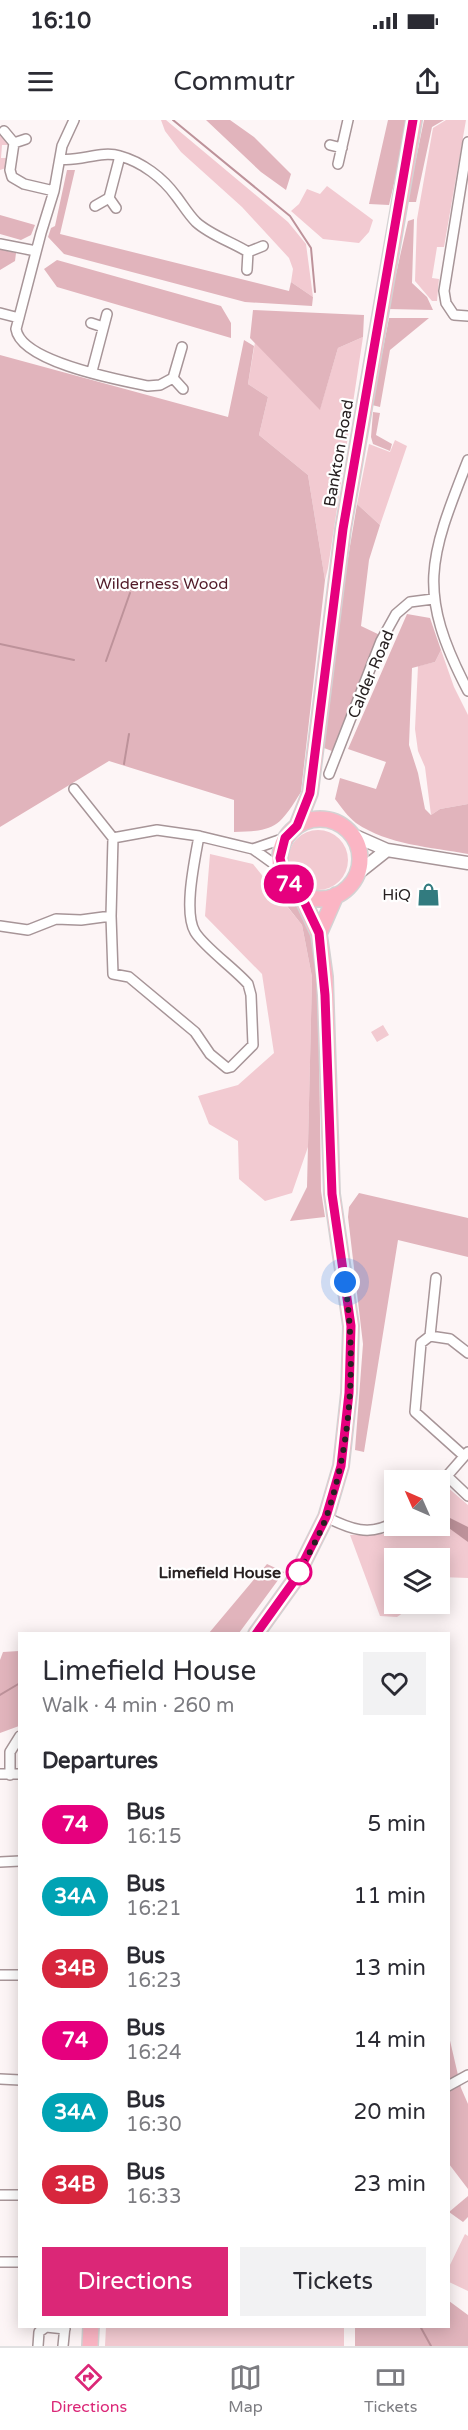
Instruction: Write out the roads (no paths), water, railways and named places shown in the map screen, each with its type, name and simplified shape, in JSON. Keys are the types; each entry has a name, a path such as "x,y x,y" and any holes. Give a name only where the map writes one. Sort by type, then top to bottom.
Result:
{"main road":[{"name":"Bankton Road","path":"297,826 310,793 343,529 414,120"},
{"path":"310,793 329,819"},
{"path":"319,933 336,895 352,882 357,873 360,860 358,847 353,835 329,819 318,819 297,826 285,838 280,858 281,868 287,882 300,893 311,898 336,895"},
{"path":"257,1632 294,1581 326,1517 341,1466 349,1393 351,1326 332,1194 325,989 319,933 300,893"},
{"path":"90,2346 91,2328"}],"street":[{"path":"74,120 66,134 54,191 16,329 17,337 22,344 48,359 148,386 160,385 173,378 183,347"},
{"path":"338,164 348,120"},
{"path":"4,131 14,143 10,170 12,177 24,184 54,191"},
{"path":"14,143 26,139"},
{"path":"466,144 444,291 446,303 454,315 468,316"},
{"path":"330,145 342,148"},
{"path":"60,159 73,160 102,155 120,156 149,169 162,180 198,224 248,252"},
{"path":"95,206 109,198 120,156"},
{"path":"109,198 116,208"},
{"path":"0,244 36,251"},
{"path":"248,252 263,246"},
{"path":"247,270 248,252"},
{"path":"0,313 19,318"},
{"path":"92,371 108,314"},
{"path":"91,323 103,327"},
{"path":"173,378 183,389"},
{"path":"468,460 436,548 433,599 437,619 451,658 468,691"},
{"name":"Calder Road","path":"329,774 381,641 396,614 410,602 433,599"},
{"path":"74,789 98,811 113,838 111,916 113,974 129,977 195,1032 210,1054 226,1068 231,1067 253,1045 252,995 242,977 195,933 191,920 192,873 199,836"},
{"path":"113,838 157,830 199,836 254,849 281,868"},
{"path":"353,835 387,850 468,863"},
{"path":"254,849 285,838"},
{"path":"357,873 387,850"},
{"path":"0,926 28,930 56,919 81,920 111,916"},
{"path":"436,1278 430,1336 421,1343 415,1412 466,1454 450,1473"},
{"path":"430,1336 450,1339 468,1353"},
{"path":"450,1479 468,1496"},
{"path":"326,1517 355,1531 384,1526"},
{"path":"10,1774 10,1752 18,1739"},
{"path":"0,1862 18,1862"},
{"path":"0,1975 18,1975"},
{"path":"450,2084 468,2075"},
{"path":"0,2079 18,2080"},
{"path":"0,2195 18,2195"},
{"path":"0,2262 18,2262"},
{"path":"38,2346 39,2332 45,2328"},
{"path":"63,2346 65,2328"}],"waterway":[{"path":"173,120 290,216 311,248 315,292"},
{"path":"106,661 130,593"},
{"path":"0,644 74,660"},
{"path":"124,764 129,734"},
{"path":"0,1695 18,1684"},
{"path":"421,2328 431,2346"}],"place":[{"name":"HiQ","path":"429,894"},
{"name":"Limefield House","path":"299,1572"}],"park label":[{"name":"Wilderness Wood","path":"162,583"}]}
